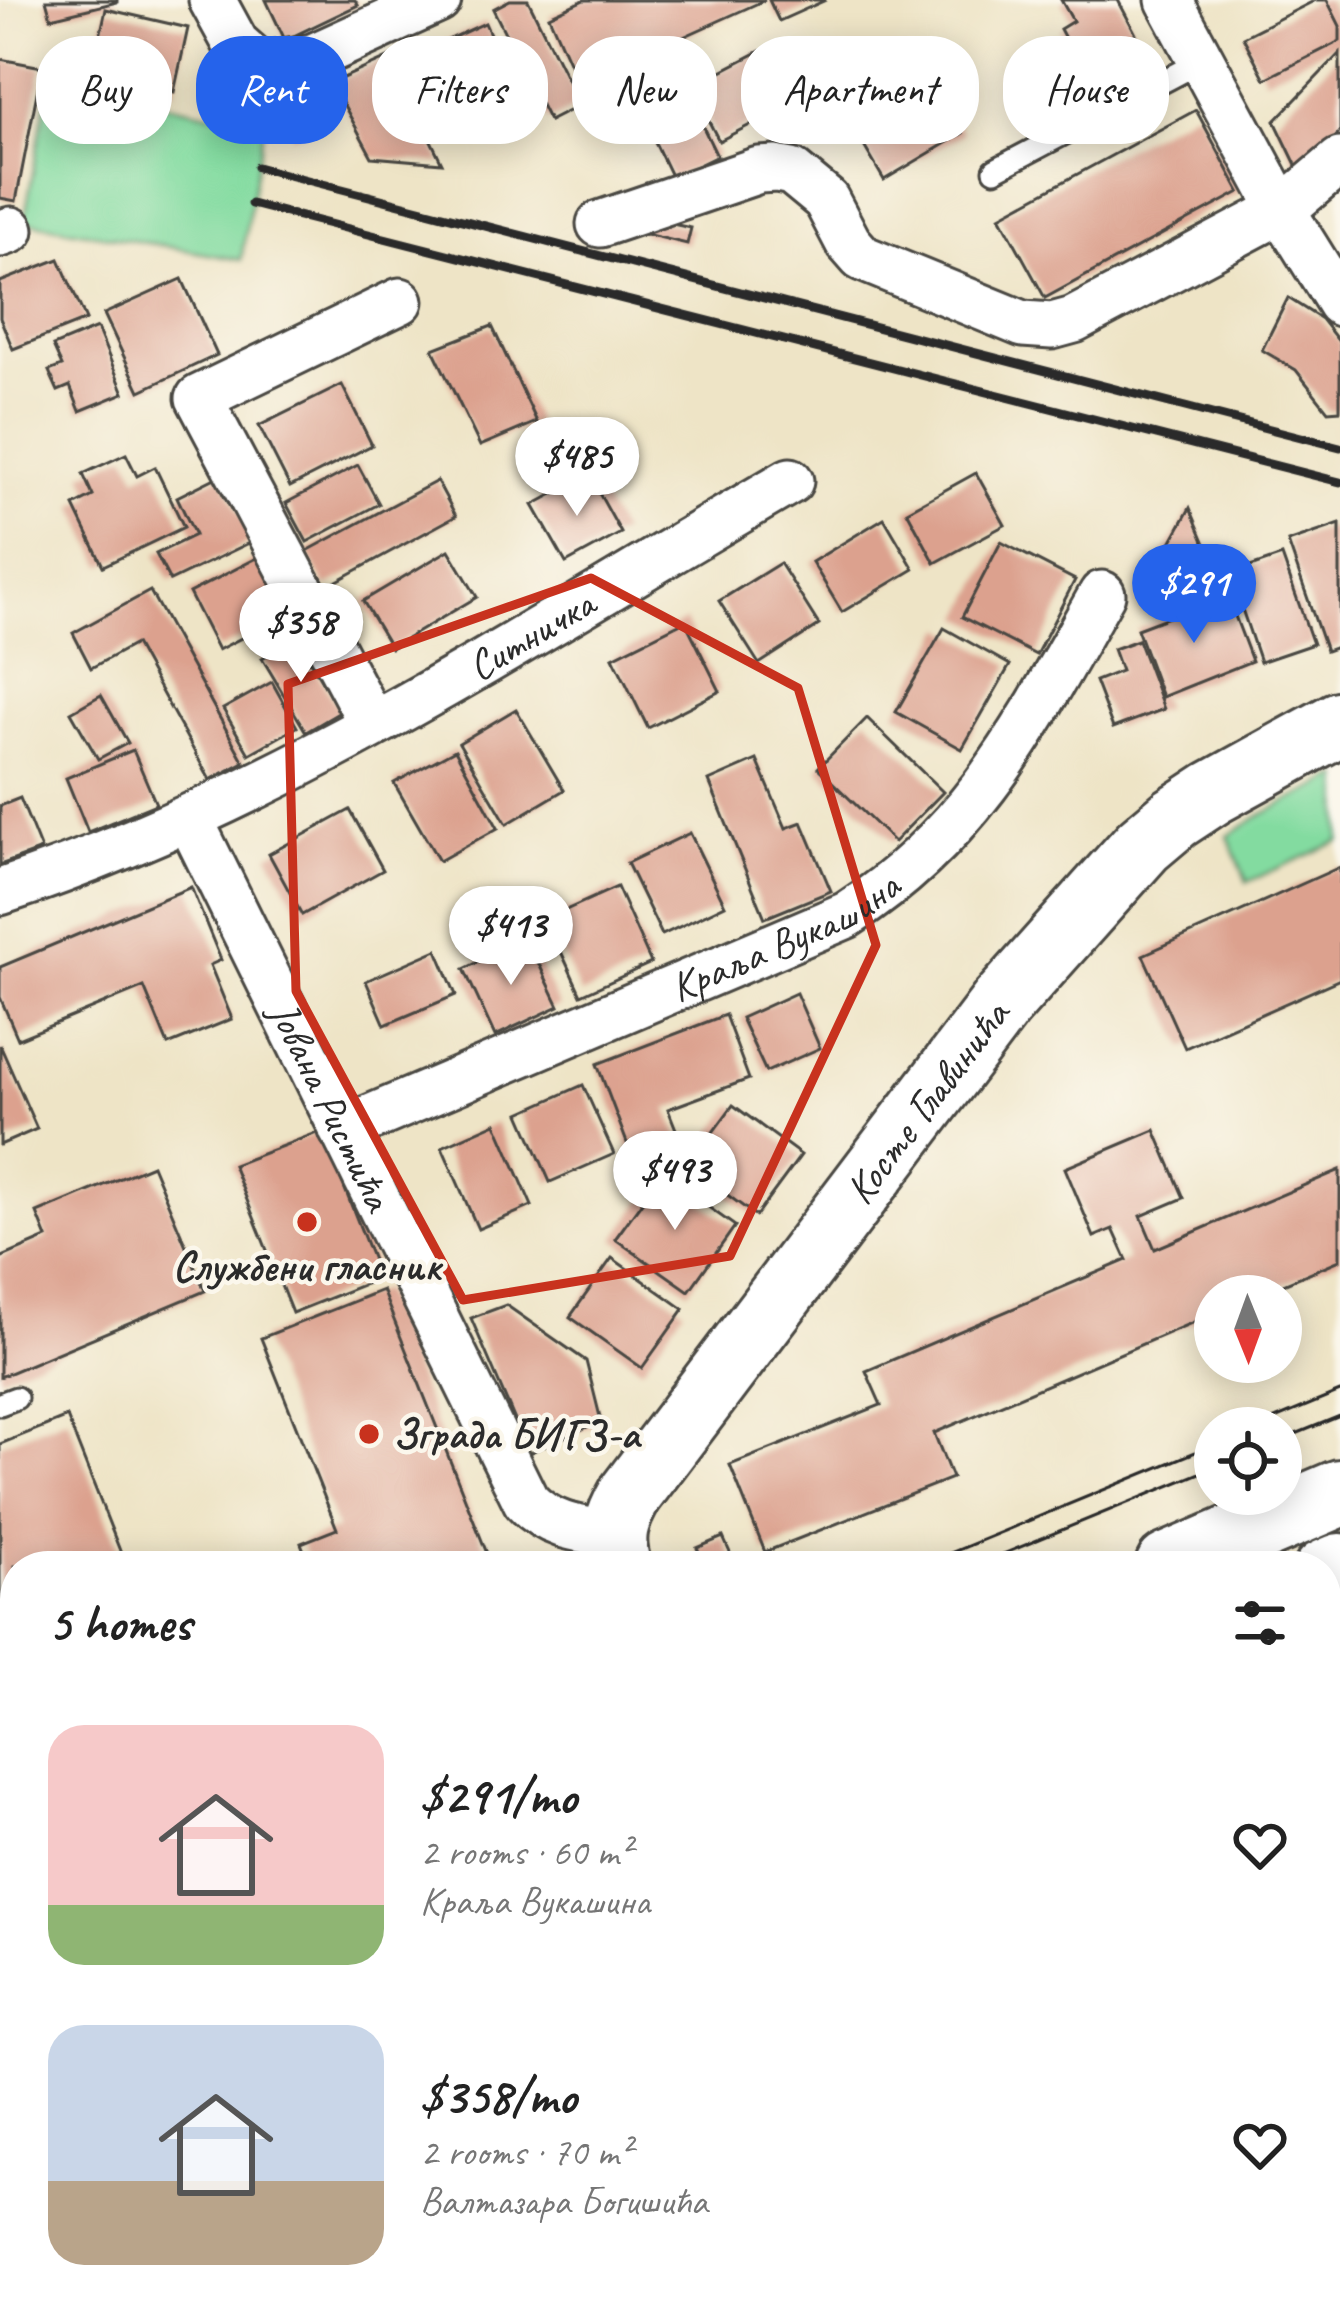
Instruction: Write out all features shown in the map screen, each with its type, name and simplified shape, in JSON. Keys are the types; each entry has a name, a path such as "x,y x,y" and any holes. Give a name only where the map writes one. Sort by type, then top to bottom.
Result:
{"main road":[{"path":"1204,1551 1340,1493"}],"street":[{"path":"212,0 236,44 261,66 314,57 438,0"},
{"path":"1169,0 1282,210 1340,303"},
{"path":"600,224 760,170 792,172 826,200 862,258 1023,324 1052,326 1074,320 1282,210 1340,161"},
{"path":"372,724 199,398 400,301"},
{"name":"Ситничка","path":"0,892 121,849 372,724 790,481"},
{"name":"Краља Вукашина","path":"342,1130 847,915 884,891 925,857 974,804 1029,723 1102,594"},
{"name":"Косте Главинића","path":"616,1550 617,1516 631,1493 1002,1003 1143,845 1174,818 1340,723"},
{"name":"Јована Ристића","path":"188,818 526,1501 539,1516 616,1550"}],"lane":[{"path":"995,170 1202,61"}],"highlighted area":[{"path":"591,578 798,688 876,945 730,1256 463,1300 296,991 288,684"}],"green space":[{"path":"172,105 196,110 196,144 261,144 241,260 24,221 38,144 172,144"},
{"path":"1340,776 1340,841 1247,882 1228,836"}],"building":[{"path":"46,0 117,0 117,2 51,18"},
{"path":"266,0 355,0 358,5 293,36 283,36"},
{"path":"510,0 528,0 546,36 506,36 493,9"},
{"path":"584,0 765,0 685,36 572,36 572,68 549,16"},
{"path":"769,0 826,0 779,21"},
{"path":"1061,0 1118,0 1137,36 1064,36 1060,29 1073,21"},
{"path":"1316,0 1327,0 1340,26 1340,41 1265,79 1243,37"},
{"path":"106,9 188,28 174,92 172,36 100,36"},
{"path":"485,23 491,36 457,36"},
{"path":"548,40 572,89 572,109 549,121"},
{"path":"1340,53 1340,132 1301,175 1275,121"},
{"path":"0,59 36,66 36,98 16,201 0,198"},
{"path":"741,61 741,130 719,141 717,137 717,73"},
{"path":"372,65 372,144 433,144 442,163 372,157 348,113 348,76"},
{"path":"1196,110 1240,192 1045,298 1000,216 1133,144 1169,144 1169,125"},
{"path":"656,144 711,144 717,156 672,178"},
{"path":"863,144 945,144 884,180"},
{"path":"644,218 691,228 687,244 641,233"},
{"path":"59,259 86,320 13,349 0,318 0,282"},
{"path":"182,279 217,355 140,391 104,314"},
{"path":"1288,298 1321,319 1340,343 1340,410 1328,411 1296,370 1262,350"},
{"path":"492,326 537,422 480,446 433,349"},
{"path":"97,328 124,393 80,411 70,386 58,391 49,371 62,366 53,346"},
{"path":"342,385 372,445 290,487 259,426"},
{"path":"126,454 137,476 155,467 184,527 103,566 74,506 93,496 83,474"},
{"path":"358,465 379,504 307,542 286,503"},
{"path":"976,473 1005,525 935,563 907,511"},
{"path":"221,475 253,541 170,581 156,554 195,535 177,497"},
{"path":"589,475 621,533 566,563 533,505"},
{"path":"437,481 456,516 326,587 307,551"},
{"path":"1190,508 1222,584 1173,605 1157,568"},
{"path":"884,518 914,569 842,612 812,562"},
{"path":"1340,524 1340,646 1326,651 1288,542"},
{"path":"1001,542 1075,580 1036,655 962,617"},
{"path":"449,550 477,597 391,648 363,601"},
{"path":"261,556 290,613 218,650 189,593"},
{"path":"1282,556 1313,644 1260,662 1230,574"},
{"path":"780,563 819,625 759,664 719,601"},
{"path":"150,591 244,762 210,780 135,644 91,668 73,633"},
{"path":"1227,595 1252,661 1162,697 1137,629"},
{"path":"685,621 720,691 648,728 613,657"},
{"path":"944,628 1010,665 962,749 896,712"},
{"path":"297,639 340,712 306,732 262,658"},
{"path":"1138,640 1164,709 1113,728 1095,681 1121,671 1113,649"},
{"path":"272,682 297,727 249,754 223,709"},
{"path":"101,695 128,743 98,759 71,712"},
{"path":"516,709 564,790 507,824 459,743"},
{"path":"867,718 943,792 894,842 818,768"},
{"path":"133,750 156,804 88,832 66,778"},
{"path":"455,750 498,828 439,861 394,783"},
{"path":"757,760 786,828 802,822 831,891 765,918 709,781"},
{"path":"20,798 41,850 0,865 0,806"},
{"path":"350,810 383,870 302,915 269,854"},
{"path":"690,833 725,905 662,935 627,863"},
{"path":"1340,867 1340,979 1185,1048 1143,955"},
{"path":"191,887 221,960 210,965 232,1019 168,1045 144,987 18,1039 0,997 0,967"},
{"path":"617,887 651,963 581,995 546,919"},
{"path":"527,939 559,1006 495,1036 464,969"},
{"path":"437,950 456,995 385,1025 366,981"},
{"path":"796,993 820,1048 766,1072 741,1018"},
{"path":"725,1015 749,1079 668,1109 679,1137 632,1156 597,1064"},
{"path":"0,1045 37,1129 0,1145"},
{"path":"583,1085 614,1154 550,1182 520,1113"},
{"path":"733,1105 801,1155 756,1216 688,1166"},
{"path":"496,1123 532,1206 478,1229 442,1147"},
{"path":"1155,1130 1184,1198 1141,1216 1155,1249 1340,1170 1340,1260 1302,1276 1194,1275 1194,1322 934,1433 952,1478 765,1551 730,1465 881,1405 866,1371 1127,1260 1113,1229 1094,1237 1065,1168"},
{"name":"Службени гласник","path":"322,1131 380,1278 292,1313 233,1165"},
{"path":"152,1165 205,1291 0,1377 0,1258 47,1238 37,1213"},
{"path":"662,1174 735,1226 689,1291 615,1239"},
{"path":"612,1258 684,1309 642,1368 570,1317"},
{"name":"Зграда БИГЗ-а","path":"382,1290 486,1551 304,1551 301,1543 337,1529 261,1338"},
{"path":"506,1305 586,1361 601,1421 529,1453 471,1318"},
{"path":"67,1417 120,1551 0,1551 0,1444"},
{"path":"723,1537 729,1551 698,1551"}],"tram line":[{"path":"1302,1408 1340,1392"},
{"path":"1302,1431 1340,1416"},
{"path":"955,1551 1194,1453"},
{"path":"1011,1551 1194,1476"}],"railway":[{"path":"257,167 1340,447"},
{"path":"251,204 1340,482"}],"place":[{"name":"Службени гласник","path":"307,1222"},
{"name":"Зграда БИГЗ-а","path":"369,1434"}]}
